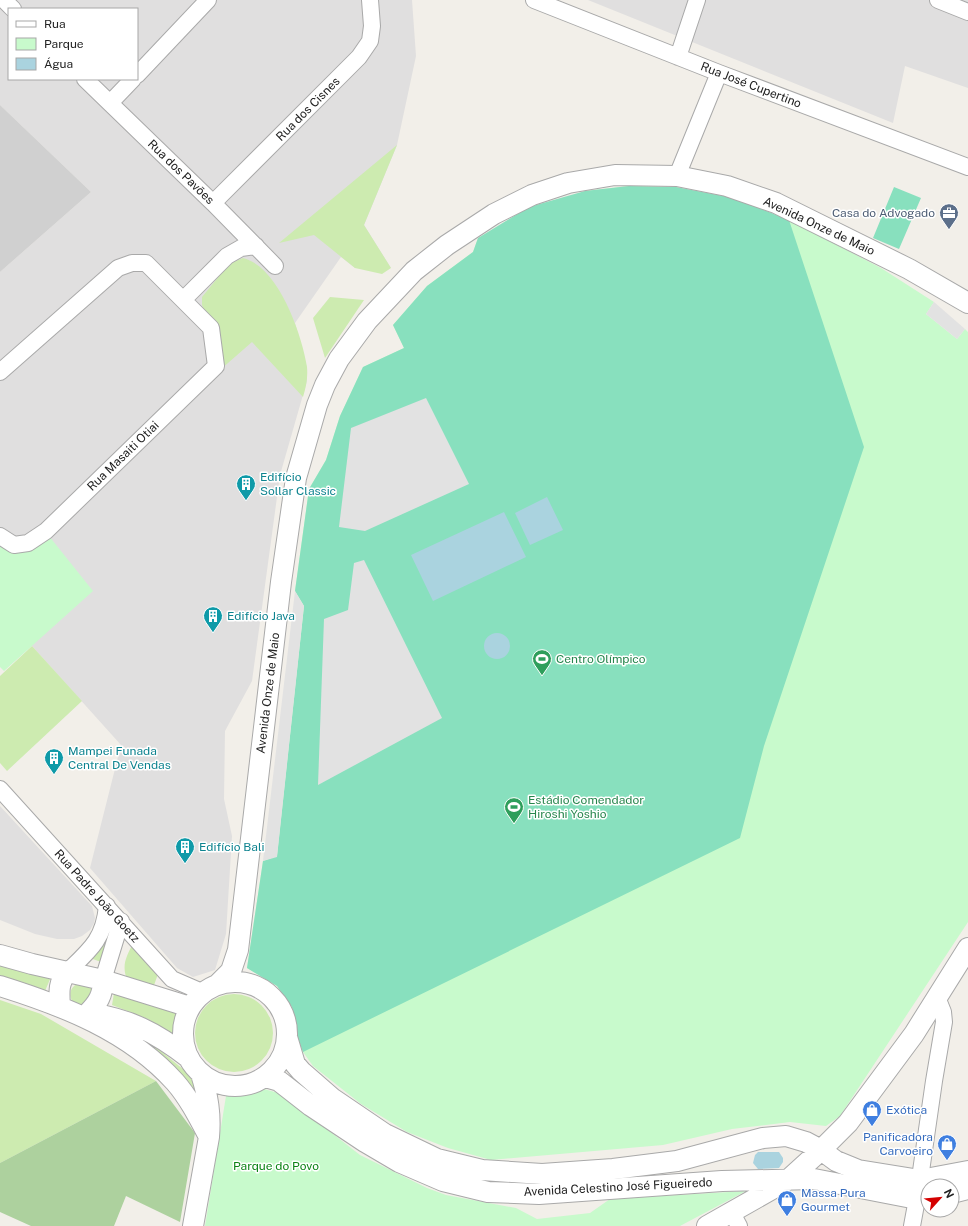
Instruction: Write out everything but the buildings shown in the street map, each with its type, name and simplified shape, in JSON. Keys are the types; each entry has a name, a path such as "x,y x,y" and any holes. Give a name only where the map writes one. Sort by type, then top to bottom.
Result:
{"street":[{"path":"4,0 12,8"},
{"path":"138,74 208,0"},
{"name":"Rua dos Cisnes","path":"214,203 359,57 370,41 372,26 370,0"},
{"name":"Rua José Cupertino","path":"534,0 719,74 968,167"},
{"path":"678,57 697,0"},
{"path":"938,0 968,12"},
{"path":"677,176 719,74"},
{"name":"Rua dos Pavões","path":"86,80 214,203 275,266"},
{"path":"110,103 132,80"},
{"name":"Avenida Onze de Maio","path":"210,988 231,971 238,950 281,582 296,478 325,385 339,359 367,321 414,271 448,245 494,214 532,195 568,183 615,175 677,176 727,186 776,203 909,269 968,303"},
{"path":"0,372 118,268 132,262 146,263 184,299 226,256 241,248 256,246"},
{"name":"Rua Masaiti Otiai","path":"0,536 14,545 28,542 46,531 216,366 211,328 184,299"},
{"name":"Rua Padre João Goetz","path":"0,789 172,979 210,988"},
{"path":"107,906 106,918 96,941 68,971 60,982 59,989 74,1011 115,1034 138,1049 156,1064 175,1083 209,1137"},
{"path":"74,1011 96,1006 100,998 103,980 121,921"},
{"path":"707,1226 736,1219 788,1180 848,1123 914,1034 968,948"},
{"path":"0,955 103,980 190,1007"},
{"path":"189,1058 183,1041 183,1027 190,1007 210,988 232,982 250,984 261,989 275,1001 285,1019 287,1037 284,1050 276,1066 264,1077 245,1085 227,1086 214,1082 201,1074"},
{"path":"0,986 74,1011 109,1016 132,1023 168,1042 189,1058 201,1074 208,1094 210,1122 209,1137 193,1226"},
{"path":"924,1178 934,1082 944,1022 944,1012 937,997"},
{"name":"Avenida Celestino José Figueiredo","path":"287,1037 294,1064 332,1098 385,1134 437,1159 482,1170 542,1174 613,1169 677,1161 763,1138 786,1136 806,1142 821,1150 836,1161 920,1191"},
{"name":"Avenida Celestino José Figueiredo","path":"264,1077 279,1082 365,1142 399,1162 443,1181 488,1192 539,1194 722,1181 814,1179 920,1192"},
{"name":"Avenida Celestino José Figueiredo","path":"953,1178 968,1171"},
{"path":"912,1226 920,1199"}],"shaded area":[{"path":"0,0 412,0 416,56 397,145 364,225 391,268 355,268 341,257 295,323 307,368 307,381 280,475 252,681 225,731 224,799 232,836 226,934 215,970 193,977 177,968 90,868 121,745 32,646 0,667 0,272 91,192 0,105"},
{"path":"588,0 968,0 968,88 905,66 893,123"},
{"path":"0,105 91,192 0,272"},
{"path":"934,302 965,329 957,339 926,314"},
{"path":"426,398 469,484 365,531 339,527 351,428"},
{"path":"364,560 442,718 318,785 324,619 348,610 354,563"},
{"path":"295,591 304,606 277,857 263,861"},
{"path":"0,806 92,906 95,918 94,923 90,930 82,936 74,939 57,939 35,934 0,920"}],"green space":[{"path":"397,145 364,225 391,268 382,274 355,268 314,235 279,243"},
{"name":"Centro Olímpico","path":"629,186 676,187 789,220 881,268 934,302 926,314 957,339 965,329 968,332 968,922 840,1116 826,1126 790,1122 732,1129 663,1145 491,1160 448,1148 407,1132 361,1104 313,1066 303,1052 297,1036 292,1007 277,986 247,968 263,861 277,856 304,606 295,591 309,489 326,460 340,416 363,367 404,348 393,325 427,286 473,252 478,238 585,191"},
{"name":"Centro Olímpico","path":"629,186 676,187 734,198 789,220 864,447 764,746 740,838 303,1052 297,1036 292,1007 277,986 247,968 263,861 277,856 304,606 295,591 309,489 326,460 340,416 363,367 404,348 393,325 427,286 473,252 478,238 529,207 585,191"},
{"path":"894,187 921,198 899,249 873,238"},
{"path":"243,258 256,264 267,274 278,288 287,304 300,338 307,367 303,397 252,342 220,370 206,314 202,305 202,297 229,264"},
{"path":"330,297 364,300 325,358 313,318"},
{"path":"49,536 93,591 4,671 0,667 0,543"},
{"path":"32,646 82,701 7,771 0,763 0,676"},
{"path":"133,943 158,974 153,988 126,977 125,964"},
{"path":"105,944 101,962 90,958"},
{"path":"0,964 51,977 45,991 0,976"},
{"path":"77,984 91,987 93,990 87,1005 80,1006 72,1001 71,991"},
{"path":"114,993 176,1012 175,1037 148,1019 112,1005"},
{"path":"234,994 249,997 262,1005 270,1018 273,1033 270,1048 262,1061 249,1069 234,1072 219,1069 206,1061 198,1048 195,1033 198,1018 206,1005 219,997"},
{"path":"0,1000 41,1014 156,1081 0,1163"},
{"path":"126,1030 146,1039 189,1074 197,1087 201,1100"},
{"path":"156,1081 195,1133 180,1222 126,1196 114,1226 31,1226 0,1212 0,1163"},
{"name":"Parque do Povo","path":"264,1089 282,1094 360,1155 427,1188 446,1195 516,1208 537,1219 590,1213 610,1199 746,1191 680,1226 205,1226 226,1096 247,1095"}],"water":[{"path":"547,497 563,530 530,545 515,513"},
{"path":"504,512 526,557 433,601 411,555"},
{"path":"497,633 506,637 510,646 506,655 497,659 488,655 484,646 488,637"},
{"path":"758,1152 779,1152 783,1158 783,1162 779,1168 758,1169 753,1163 755,1155"}],"place":[{"name":"Casa do Advogado","path":"949,230"},
{"name":"Edifício Sollar Classic","path":"246,501"},
{"name":"Edifício Java","path":"213,633"},
{"name":"Centro Olímpico","path":"542,676"},
{"name":"Mampei Funada Central De Vendas","path":"54,775"},
{"name":"Estádio Comendador Hiroshi Yoshio","path":"514,824"},
{"name":"Edifício Bali","path":"185,864"},
{"name":"Exótica","path":"872,1127"},
{"name":"Panificadora Carvoeiro","path":"947,1161"},
{"name":"Massa Pura Gourmet","path":"787,1217"}]}
